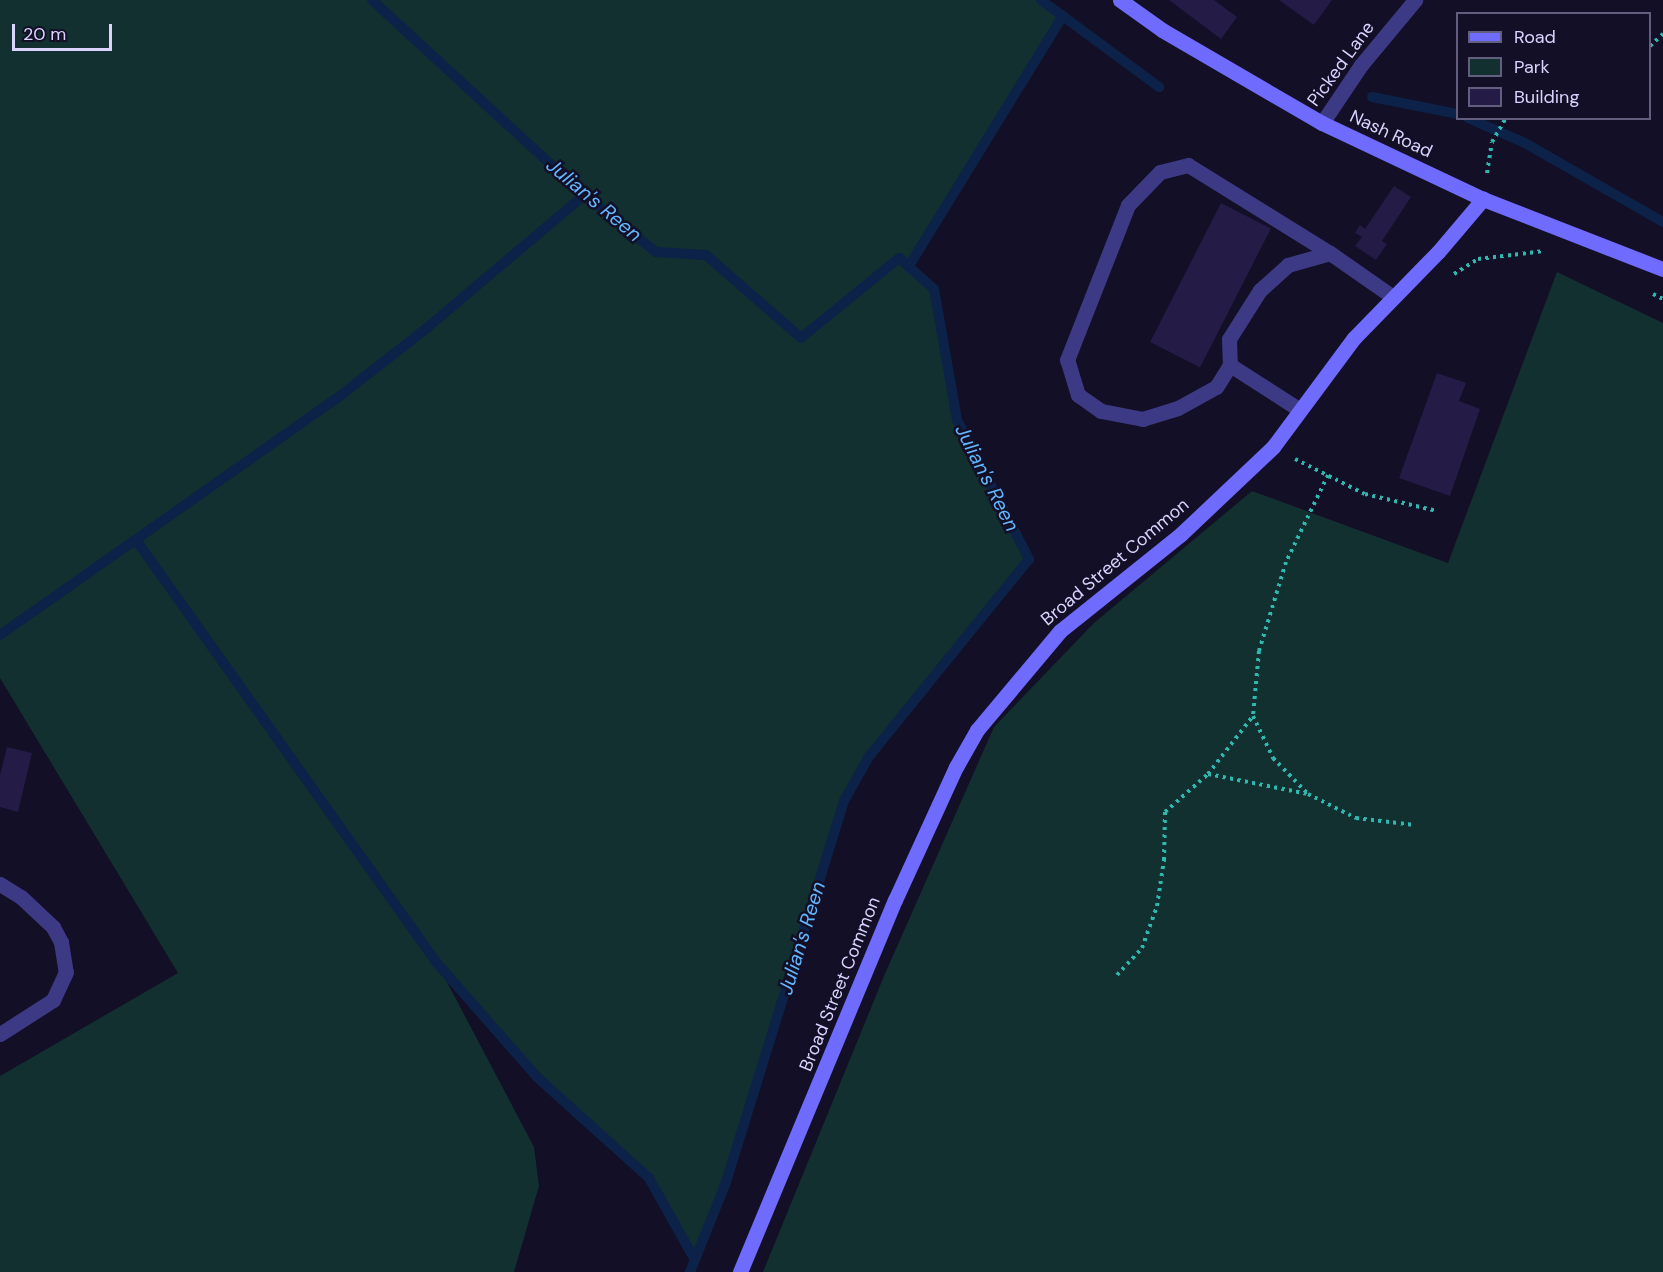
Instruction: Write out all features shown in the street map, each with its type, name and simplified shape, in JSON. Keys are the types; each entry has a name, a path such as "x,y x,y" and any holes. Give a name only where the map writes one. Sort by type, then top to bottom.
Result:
{"street":[{"name":"Nash Road","path":"1120,0 1162,30 1322,123 1483,199 1663,268"},
{"name":"Picked Lane","path":"1322,123 1361,65 1414,0"},
{"path":"1330,253 1288,265 1260,290 1229,339 1230,365 1216,387 1178,408 1143,419 1101,411 1078,395 1067,360 1128,205 1161,172 1188,165 1330,253 1393,297"},
{"name":"Broad Street Common","path":"740,1272 895,900 977,730 1060,631 1181,534 1273,447 1354,338 1446,244 1483,199"},
{"path":"1230,365 1300,410"},
{"path":"0,884 21,897 53,927 61,942 66,972 53,1000 0,1034"}],"path":[{"path":"1651,45 1663,34"},
{"path":"1483,199 1492,142 1505,120"},
{"path":"1451,276 1478,259 1549,251"},
{"path":"1292,457 1365,494 1437,511"},
{"path":"1308,794 1273,758 1253,716 1259,651 1286,562 1328,475"},
{"path":"1117,975 1142,948 1157,906 1164,860 1165,812 1208,774 1253,716"},
{"path":"1208,774 1308,794 1356,818 1415,825"}],"green space":[{"path":"0,0 1041,0 1063,16 909,266 934,289 957,420 1029,559 868,758 844,801 725,1185 695,1260 648,1178 538,1078 438,965 534,1147 539,1186 514,1272 0,1272 0,1076 178,973 0,678"},
{"path":"1557,272 1663,323 1663,1272 763,1272 884,976 994,727 1094,623 1252,491 1448,563"}],"building":[{"path":"1169,0 1214,0 1237,17 1221,39"},
{"path":"1279,0 1332,0 1314,25"},
{"path":"1394,186 1411,197 1382,241 1387,244 1376,260 1355,246 1362,237 1355,233 1360,225 1365,229"},
{"path":"1221,203 1271,228 1200,367 1150,342"},
{"path":"1437,373 1466,383 1459,401 1480,409 1450,496 1399,478"},
{"path":"7,747 32,753 18,812 0,807 0,775"}],"waterway":[{"name":"Julian's Reen","path":"372,0 584,195 656,252 706,255 801,338 899,258 934,289 957,420 1029,559 868,758 844,801 725,1185 690,1272"},
{"path":"1041,0 1159,87"},
{"path":"909,266 1063,16"},
{"path":"1372,97 1456,114"},
{"path":"1473,120 1525,143 1663,222"},
{"path":"0,635 336,399 428,327 584,195"},
{"path":"136,540 436,962 538,1078 649,1178 695,1260"}]}
